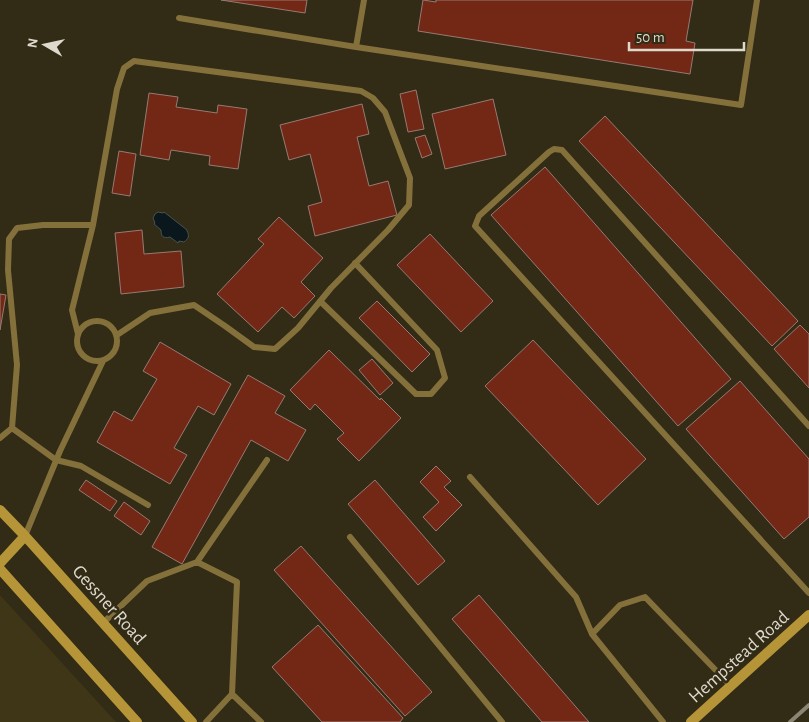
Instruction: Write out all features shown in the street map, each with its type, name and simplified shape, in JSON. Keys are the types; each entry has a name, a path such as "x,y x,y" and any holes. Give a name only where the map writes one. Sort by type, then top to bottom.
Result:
{"main road":[{"name":"Gessner Road","path":"0,510 26,536 192,722"},
{"path":"0,563 26,536"},
{"path":"0,569 138,722"},
{"name":"Hempstead Road","path":"691,722 809,615"}],"lane":[{"path":"356,47 364,0"},
{"path":"179,18 356,47 741,105 758,0"},
{"path":"78,334 72,310 93,225 117,89 124,68 134,61 362,92 373,98 385,112 410,178 409,205 388,230 331,288 298,328 275,349 254,348 194,305 150,313 117,335"},
{"path":"809,426 562,150 554,149 549,152 479,216 475,226 809,593"},
{"path":"0,438 12,428 17,365 8,270 9,239 17,228 43,225 93,225"},
{"path":"320,301 416,394 431,394 445,378 437,350 355,263"},
{"path":"92,321 104,322 110,325 117,335 118,343 115,351 103,361 95,362 88,359 78,349 78,334 81,328 92,321"},
{"path":"26,536 56,460 103,361"},
{"path":"12,428 56,460 81,466 148,505"},
{"path":"103,623 147,581 197,562 267,460"},
{"path":"470,477 576,597 592,634 663,722"},
{"path":"350,537 502,722"},
{"path":"197,562 237,582 232,694 206,722"},
{"path":"592,634 620,605 645,597 731,686"},
{"path":"232,694 261,722"}],"shaded area":[{"path":"158,212 164,212 187,230 187,240 184,242 179,241 178,243 170,237 166,238 163,236 161,230 154,224 153,218"},
{"path":"0,595 116,722 0,722"}],"building":[{"path":"221,0 307,0 305,13"},
{"path":"423,0 436,2 436,0 693,0 686,41 695,43 690,74 418,31"},
{"path":"416,90 424,129 408,132 400,94"},
{"path":"149,93 178,97 176,107 217,113 218,105 247,109 238,169 209,165 210,156 171,150 169,160 140,155"},
{"path":"493,99 506,155 445,169 432,114"},
{"path":"362,104 369,134 357,137 369,186 388,181 397,215 315,236 308,206 322,202 310,154 289,160 280,125"},
{"path":"605,116 798,321 772,346 579,141"},
{"path":"425,135 432,154 422,158 415,138"},
{"path":"119,151 136,154 130,196 112,193"},
{"path":"545,167 731,379 678,426 491,215"},
{"path":"279,217 323,258 301,282 315,296 294,318 282,307 258,332 217,294 264,244 258,239"},
{"path":"142,230 144,254 181,251 184,287 121,294 115,233"},
{"path":"430,234 493,301 461,332 397,265"},
{"path":"0,294 6,295 0,330"},
{"path":"377,301 430,354 412,372 359,318"},
{"path":"800,325 809,334 809,388 774,349"},
{"path":"533,340 646,459 598,505 485,386"},
{"path":"160,342 231,384 214,415 198,406 174,448 187,455 170,484 97,442 114,411 132,421 157,379 143,371"},
{"path":"329,350 401,418 359,461 337,439 344,433 315,404 310,410 290,390"},
{"path":"372,359 393,383 380,395 359,370"},
{"path":"248,375 285,396 275,413 306,430 288,461 251,440 182,564 152,547"},
{"path":"740,381 809,459 809,517 784,539 686,429"},
{"path":"436,466 451,481 444,487 462,505 436,531 423,517 439,502 420,482"},
{"path":"86,480 117,501 110,511 79,490"},
{"path":"375,480 445,561 418,585 348,504"},
{"path":"124,502 150,521 141,535 114,516"},
{"path":"301,546 432,692 405,716 274,570"},
{"path":"479,595 589,722 542,722 452,619"},
{"path":"318,625 403,718 400,722 322,722 272,667"}],"railway":[{"path":"790,722 809,705"}]}
